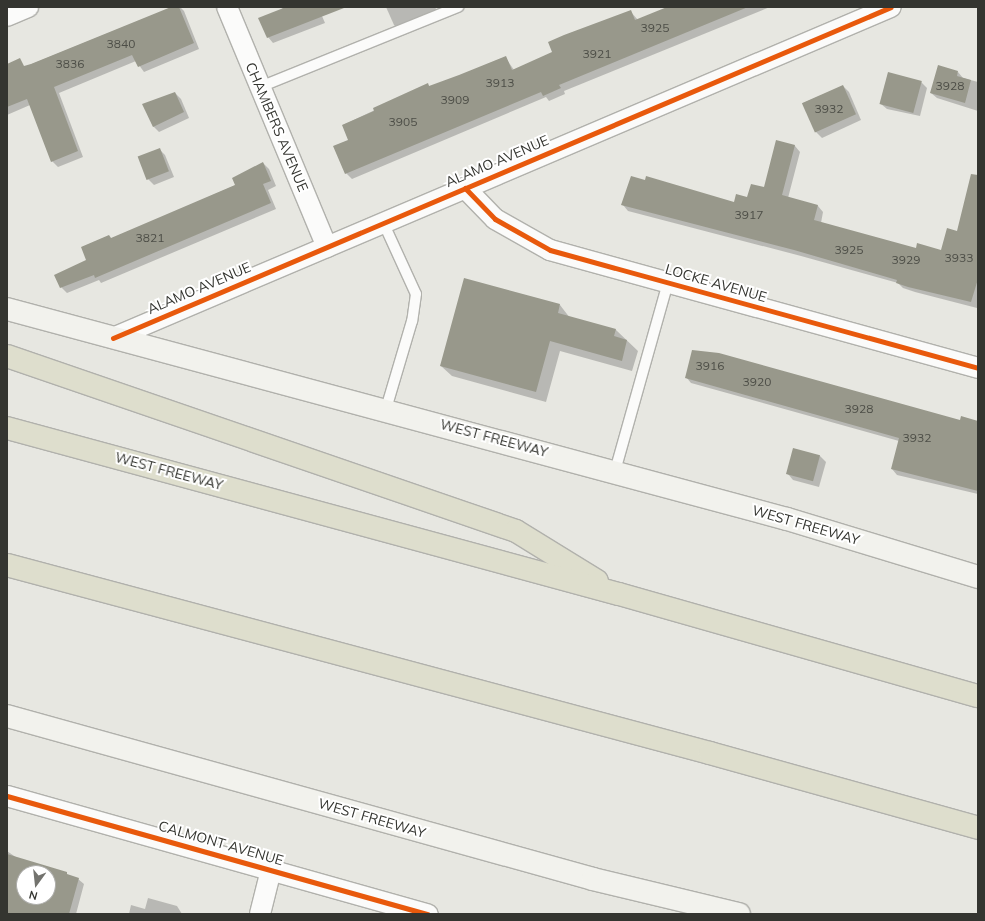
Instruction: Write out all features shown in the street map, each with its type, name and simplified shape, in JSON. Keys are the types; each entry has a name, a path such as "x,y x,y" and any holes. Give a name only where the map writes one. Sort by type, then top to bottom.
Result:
{"highway":[{"path":"7,356 516,531 619,594"},
{"name":"WEST FREEWAY","path":"7,428 619,594 978,696"},
{"path":"7,565 102,592 703,751 978,828"},
{"path":"7,577 102,592"}],"main road":[{"name":"WEST FREEWAY","path":"7,309 615,471 787,519 978,577"},
{"name":"WEST FREEWAY","path":"7,716 592,879 739,914"}],"street":[{"path":"7,16 28,7"},
{"name":"CHAMBERS AVENUE","path":"227,7 327,246"},
{"name":"ALAMO AVENUE","path":"112,338 465,188 878,9"},
{"name":"LOCKE AVENUE","path":"465,188 495,219 550,250 978,368"},
{"name":"CALMONT AVENUE","path":"7,796 428,914"},
{"path":"260,914 271,870"}],"lane":[{"path":"260,87 458,7"},
{"path":"383,222 416,294 412,322 386,409"},
{"path":"615,471 668,282"}],"building":[{"path":"171,7 179,7 194,43 138,67 132,55 54,87 78,151 51,162 27,99 7,107 7,64 20,58 24,66 31,64"},
{"path":"286,7 344,8 267,38 258,18"},
{"path":"667,7 748,7 559,85 561,88 543,96 541,92 345,174 333,146 348,140 342,125 374,111 373,108 428,83 429,86 506,56 512,70 552,52 548,42 564,35 631,10 635,20"},
{"path":"938,65 958,71 957,76 971,80 965,103 930,93"},
{"path":"888,72 922,81 913,113 879,104"},
{"path":"843,85 856,114 815,133 802,103"},
{"path":"175,92 184,112 153,127 142,104"},
{"path":"776,140 795,145 782,195 818,205 814,220 916,248 917,243 941,250 947,228 957,231 971,174 978,175 978,279 971,302 908,287 896,283 897,280 794,250 621,205 631,176 645,180 646,176 734,202 736,194 747,197 751,184 764,187"},
{"path":"160,148 169,171 147,180 138,157"},
{"path":"263,162 271,181 263,184 271,203 95,278 94,275 60,288 54,275 86,260 81,247 109,235 111,238 235,185 232,178"},
{"path":"464,278 560,304 558,313 616,329 614,336 627,340 622,361 550,341 536,392 440,366"},
{"path":"692,350 719,353 960,420 961,416 978,421 978,491 891,469 899,438 685,378"},
{"path":"793,448 820,455 813,481 786,474"},
{"path":"7,854 44,865 16,865 16,905 56,905 56,869 79,878 69,914 7,914"}],"cycle path":[{"path":"113,338 891,7"},
{"path":"465,188 495,219 550,250 978,368"},
{"path":"7,796 428,914"}]}
